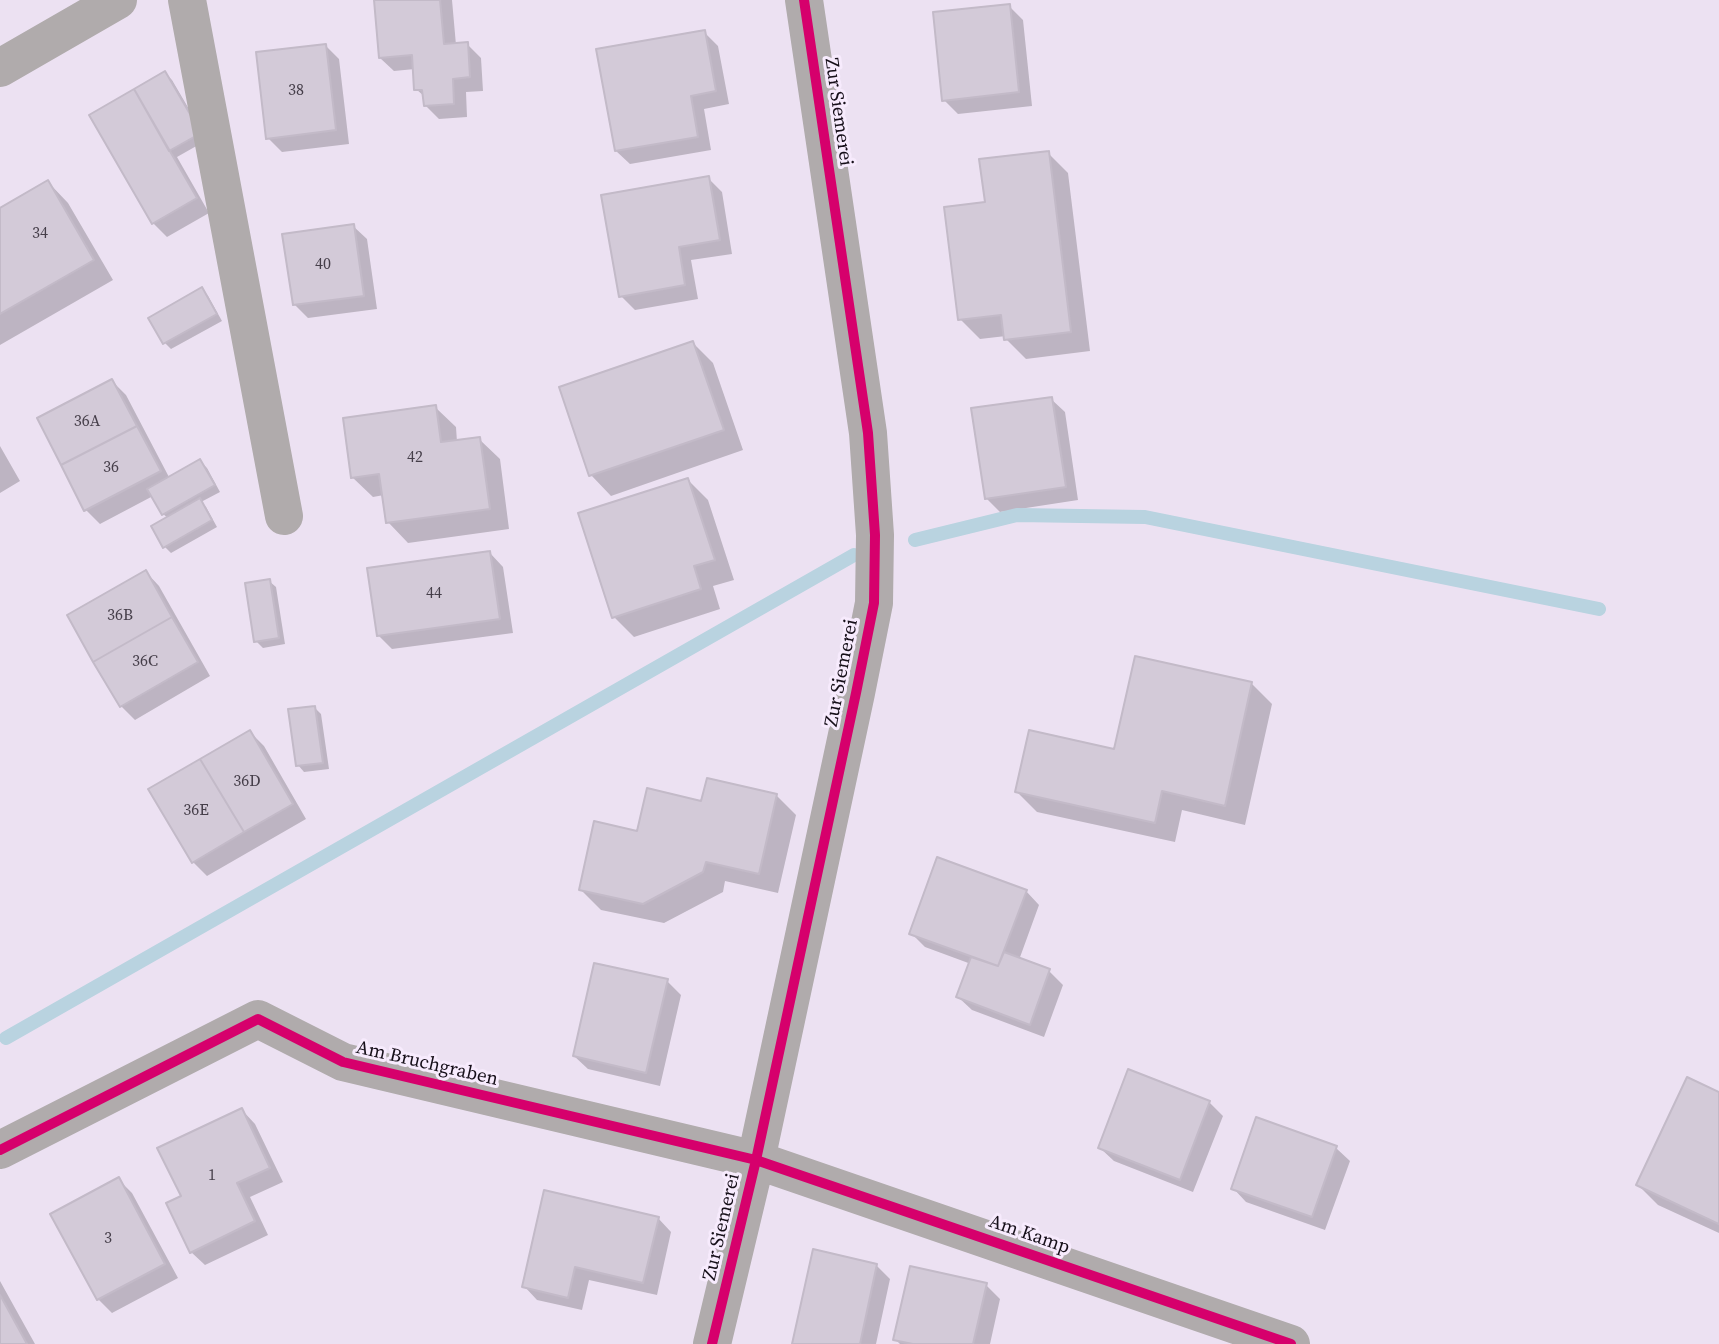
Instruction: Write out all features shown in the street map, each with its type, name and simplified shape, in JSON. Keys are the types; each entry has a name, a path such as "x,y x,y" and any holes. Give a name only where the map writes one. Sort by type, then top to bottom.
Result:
{"street":[{"path":"0,68 118,0"},
{"path":"187,0 284,516"},
{"name":"Zur Siemerei","path":"712,1344 755,1160 874,603 875,535 868,433 804,0"},
{"name":"Am Bruchgraben","path":"0,1150 258,1018 343,1062 755,1160"},
{"name":"Am Kamp","path":"755,1160 1292,1344"}],"building":[{"path":"374,0 440,0 444,44 468,42 470,77 453,79 454,104 424,106 422,90 414,90 412,55 379,58"},
{"path":"1010,4 1019,92 942,101 933,12"},
{"path":"705,30 716,91 691,96 698,137 615,151 596,49"},
{"path":"326,44 336,130 266,139 256,52"},
{"path":"165,71 201,133 169,151 134,89"},
{"path":"134,89 197,198 152,224 89,115"},
{"path":"1049,151 1071,332 1004,340 1001,315 958,320 944,207 985,202 979,159"},
{"path":"709,176 720,240 679,247 685,285 619,297 601,195"},
{"path":"48,180 94,260 0,314 0,208"},
{"path":"354,224 364,296 293,305 282,234"},
{"path":"202,287 217,314 163,344 148,318"},
{"path":"693,341 724,430 589,476 559,387"},
{"path":"112,379 137,426 61,465 37,418"},
{"path":"1052,397 1066,487 985,499 971,408"},
{"path":"436,405 441,442 480,437 490,509 386,523 379,474 351,478 343,418"},
{"path":"137,426 161,471 84,511 61,465"},
{"path":"200,459 215,485 162,515 147,489"},
{"path":"688,478 715,560 694,566 701,589 612,618 578,513"},
{"path":"200,498 212,520 163,548 151,526"},
{"path":"490,551 500,619 377,636 367,568"},
{"path":"146,570 172,617 93,662 67,615"},
{"path":"270,579 279,638 254,642 245,583"},
{"path":"172,617 198,662 120,707 93,662"},
{"path":"1135,656 1252,682 1225,806 1162,791 1155,823 1015,792 1029,730 1114,749"},
{"path":"315,706 323,763 296,766 288,709"},
{"path":"250,730 293,804 244,832 200,759"},
{"path":"200,759 244,832 192,863 148,789"},
{"path":"707,778 777,794 759,874 706,862 703,872 643,904 579,890 594,821 637,831 647,788 701,801"},
{"path":"937,857 1027,890 998,966 909,934"},
{"path":"1004,952 1050,969 1030,1025 956,997 971,957 998,966"},
{"path":"594,963 668,979 646,1073 573,1056"},
{"path":"1128,1069 1210,1101 1180,1180 1098,1148"},
{"path":"1687,1077 1719,1092 1719,1224 1636,1185"},
{"path":"242,1108 270,1168 237,1183 255,1221 190,1253 166,1203 181,1196 157,1148"},
{"path":"1256,1117 1337,1146 1312,1217 1231,1189"},
{"path":"119,1177 165,1264 97,1300 50,1214"},
{"path":"544,1190 659,1217 643,1283 575,1267 568,1298 522,1287"},
{"path":"813,1249 877,1264 860,1344 792,1344"},
{"path":"910,1266 987,1283 973,1344 913,1344 893,1340"},
{"path":"0,1295 27,1344 0,1344"}],"waterway":[{"path":"915,540 1017,515 1145,517 1599,609"},
{"path":"6,1038 854,555"}],"cycle path":[{"path":"712,1344 756,1160 874,603 875,535 868,433 804,0"},
{"path":"0,1150 258,1019 343,1062 756,1160 1291,1344"}]}
